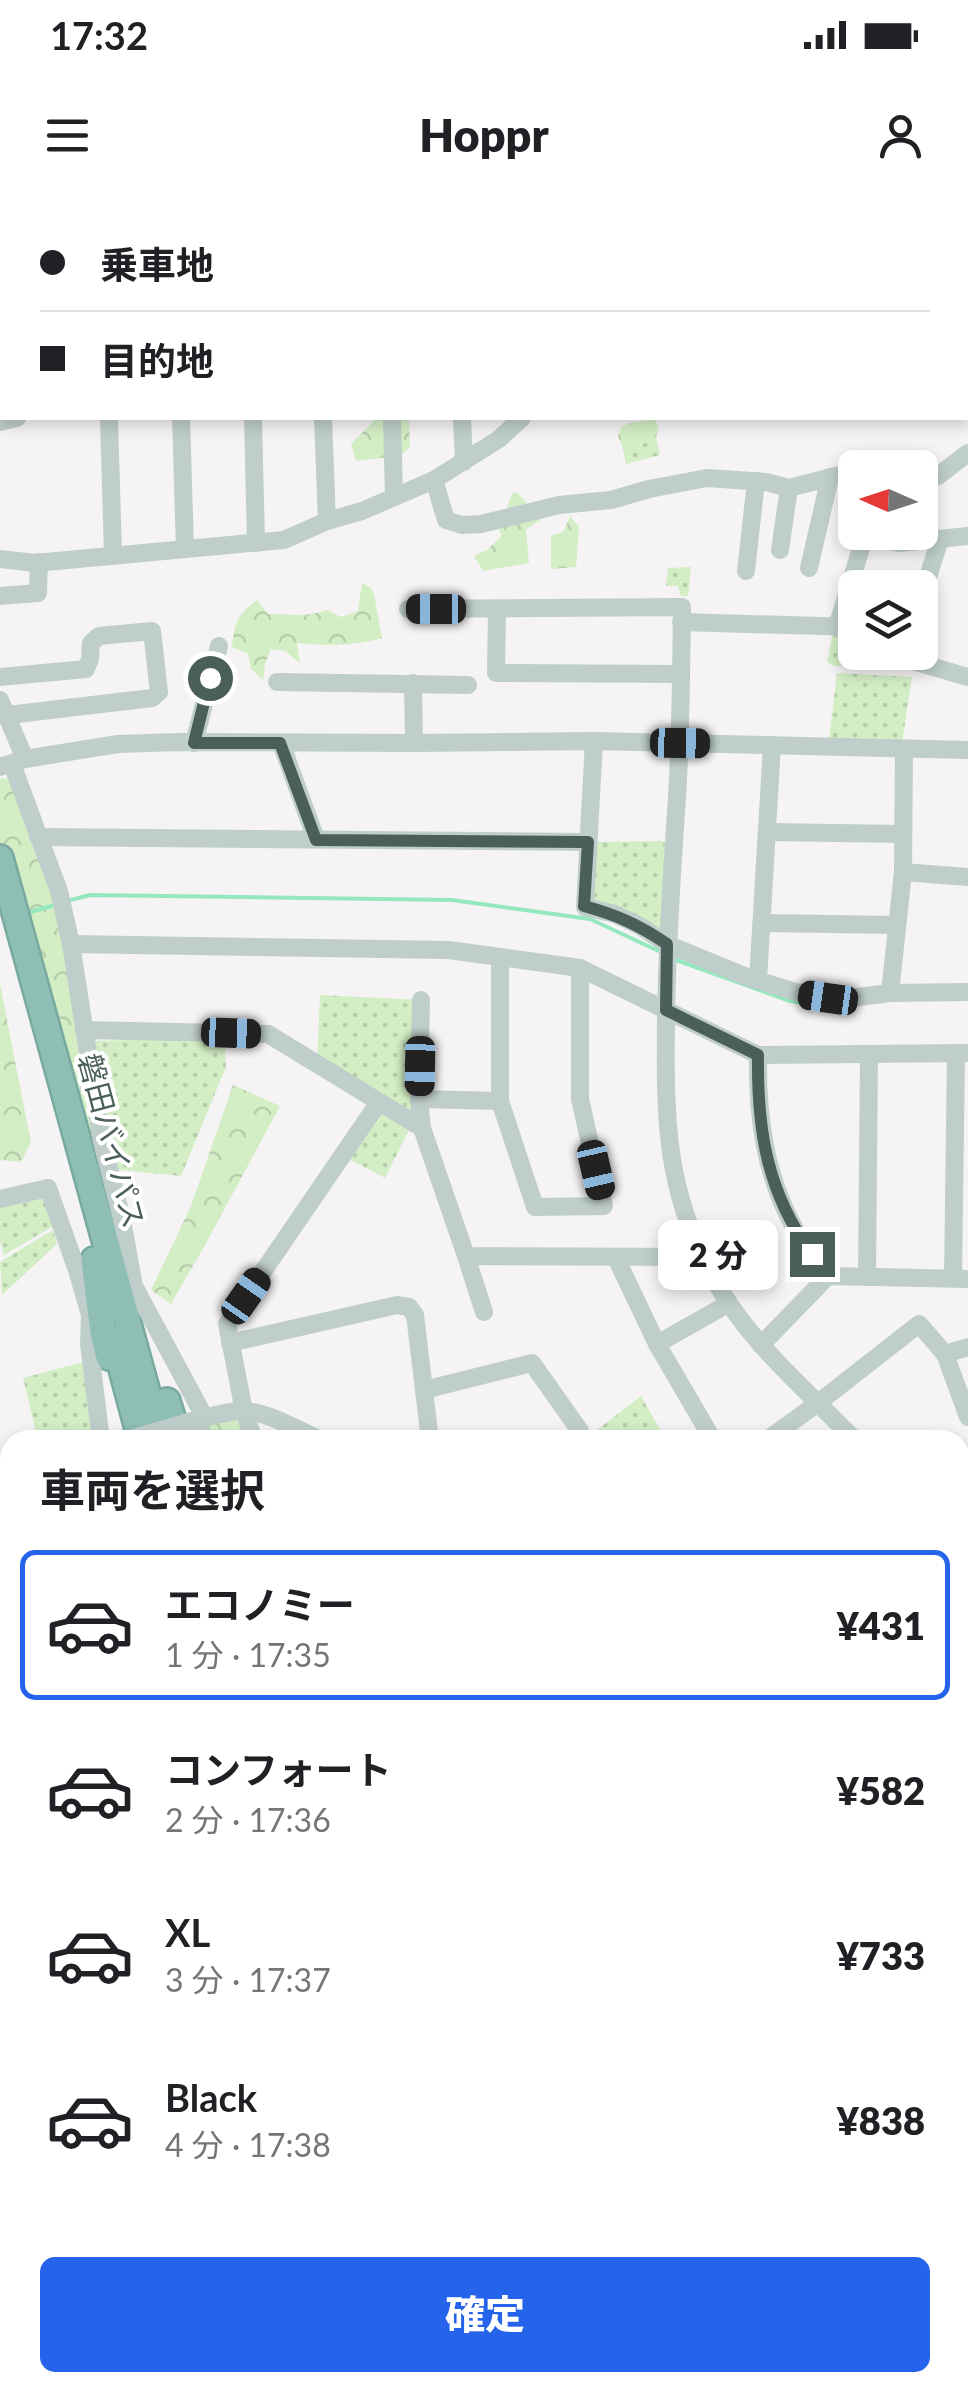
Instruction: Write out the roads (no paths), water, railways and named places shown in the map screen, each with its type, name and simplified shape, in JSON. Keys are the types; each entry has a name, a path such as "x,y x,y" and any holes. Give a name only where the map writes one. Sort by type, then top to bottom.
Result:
{"highway":[{"name":"磐田バイパス","path":"0,858 101,1259 139,1430"},
{"name":"磐田バイパス","path":"0,920 101,1259 157,1430"},
{"path":"101,1259 194,1425"},
{"path":"101,1259 103,1332 126,1430"}],"street":[{"path":"109,420 113,556"},
{"path":"181,420 185,549"},
{"path":"253,420 256,543"},
{"path":"323,420 327,521"},
{"path":"392,420 394,498"},
{"path":"462,420 464,462"},
{"path":"0,559 38,562 284,540 434,480 499,440 520,420"},
{"path":"938,476 968,453"},
{"path":"434,480 443,514 451,523 462,525 482,524 580,501 611,500 649,488 706,478 789,488 838,475"},
{"path":"810,568 830,477"},
{"path":"746,571 756,482"},
{"path":"780,550 789,488"},
{"path":"858,570 865,535 898,543 968,536"},
{"path":"930,570 940,539"},
{"path":"0,596 38,592 38,562"},
{"path":"408,609 682,608 680,743 667,953 665,1106 678,1192 703,1257 736,1314 761,1345 845,1430"},
{"path":"497,609 496,673 681,674"},
{"path":"682,622 838,627"},
{"path":"0,677 86,668 91,643 98,636 152,631 159,692 152,698 4,708 12,763 59,891 102,1142 134,1286 194,1425 244,1411 298,1430"},
{"path":"194,743 219,646"},
{"path":"938,668 968,677"},
{"path":"277,682 468,684"},
{"path":"414,682 414,743"},
{"path":"12,763 118,744 594,741 968,750"},
{"path":"594,741 584,906 640,926 667,953 806,995 850,998 968,992"},
{"path":"280,743 316,840"},
{"path":"758,980 772,745"},
{"path":"890,993 903,872 904,749"},
{"path":"767,832 903,834"},
{"path":"38,837 588,842"},
{"path":"903,872 968,876"},
{"path":"762,923 897,925"},
{"path":"71,944 449,950 580,968 758,1055 962,1053 961,1279 828,1276 761,1345"},
{"path":"500,957 500,1101 535,1207 604,1206 580,1099 580,968"},
{"path":"421,1000 422,1128 484,1312"},
{"path":"84,1030 268,1034 422,1128"},
{"path":"867,1277 869,1054"},
{"path":"758,1055 762,1140 776,1188 797,1233 828,1276"},
{"path":"419,1099 500,1101"},
{"path":"251,1430 226,1324 379,1102"},
{"path":"0,1199 48,1188 90,1315 88,1344 100,1430"},
{"path":"466,1256 703,1257"},
{"path":"616,1258 657,1344 707,1430"},
{"path":"230,1344 397,1305 409,1307 415,1315 429,1430"},
{"path":"657,1344 719,1309"},
{"path":"781,1430 919,1324 945,1354 968,1417"},
{"path":"945,1354 968,1347"},
{"path":"424,1390 532,1363 579,1430"}],"waterway":[{"path":"67,901 90,895 452,900 590,919 663,953"},
{"path":"24,914 58,904"},
{"path":"676,960 790,1001 836,1008 848,1006"}]}
